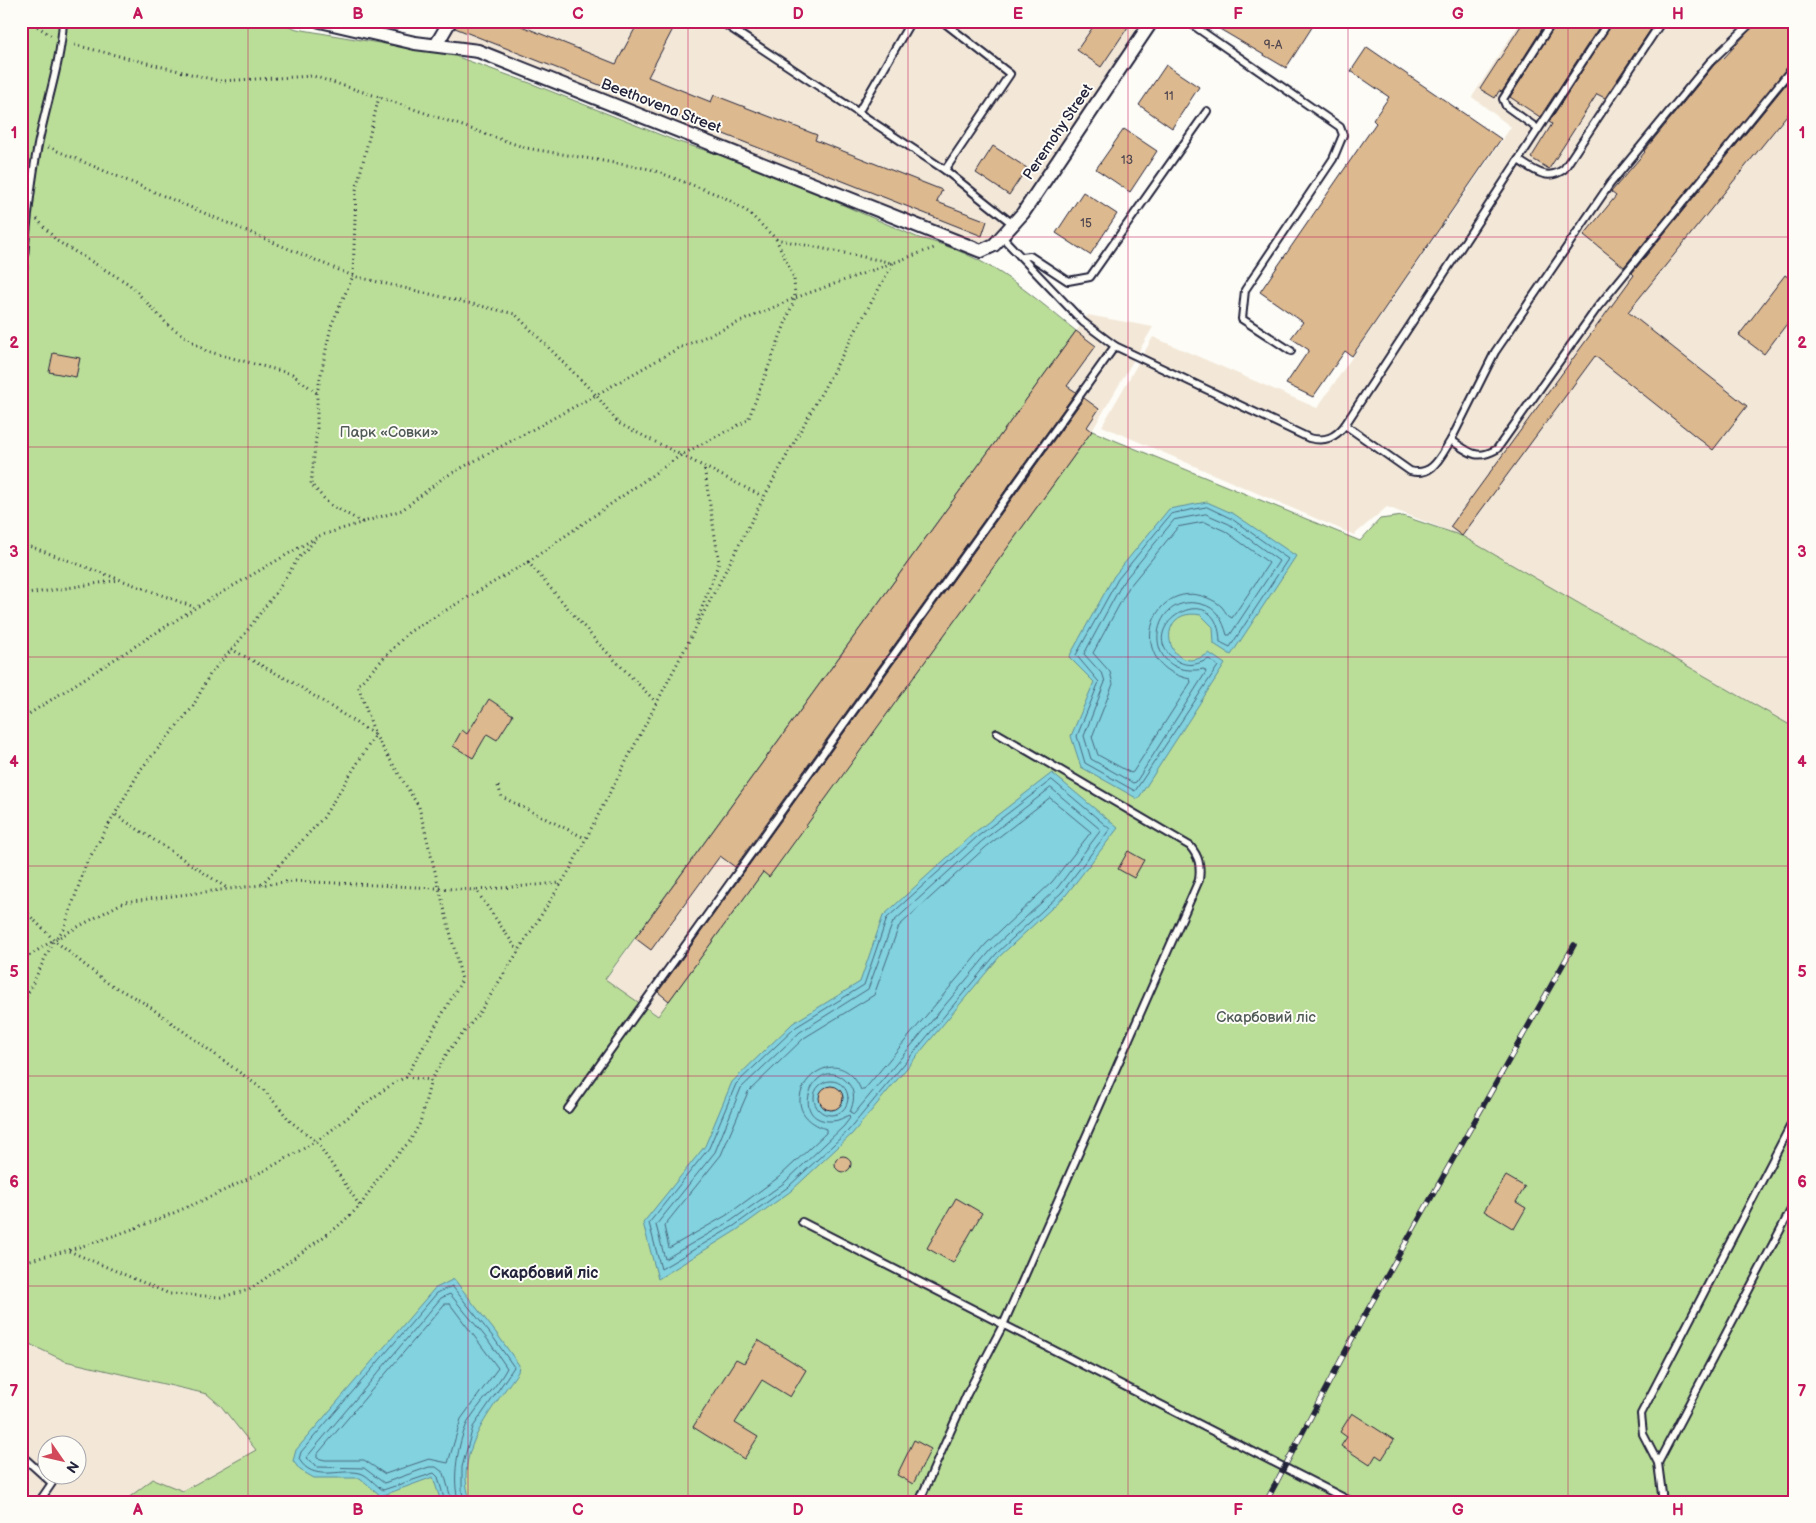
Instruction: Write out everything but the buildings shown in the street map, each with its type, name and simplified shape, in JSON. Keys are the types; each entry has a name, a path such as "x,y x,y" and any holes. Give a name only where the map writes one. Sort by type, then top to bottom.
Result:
{"street":[{"name":"Beethovena Street","path":"320,21 408,41 478,51 981,251"},
{"path":"436,45 450,21"},
{"name":"Peremohy Street","path":"981,251 994,245 1014,225 1152,21"}],"lane":[{"path":"22,286 27,207 39,143 62,42 63,21"},
{"path":"720,21 945,170 1014,225"},
{"path":"858,113 911,21"},
{"path":"942,21 1010,74 945,170"},
{"path":"1187,21 1340,127 1343,136 1333,159 1245,290 1242,319 1291,351"},
{"path":"1538,129 1506,106 1503,99 1552,21"},
{"path":"1002,237 1083,322 1115,346 1309,438 1320,441 1330,439 1345,425 1609,21"},
{"path":"1518,160 1544,176 1558,174 1564,169 1662,21"},
{"path":"1345,425 1410,471 1419,473 1428,471 1437,463 1451,440 1495,352 1610,184 1710,62 1753,21"},
{"path":"1451,440 1472,454 1485,456 1498,450 1597,308 1795,65"},
{"path":"1022,258 1030,256 1068,281 1090,277 1207,111"},
{"path":"568,1109 1115,346"},
{"path":"919,1502 967,1394 1003,1325 1199,880 1201,867 1197,855 1190,846 997,733"},
{"path":"1662,1502 1658,1463 1643,1434 1641,1414 1795,1117"},
{"path":"1658,1463 1795,1202"},
{"path":"802,1222 1352,1502"},
{"path":"21,1455 52,1483 39,1502"}],"path":[{"path":"29,21 62,42 219,82 312,76 526,148 650,169 724,196 748,212 776,239 794,278 795,298 748,420 681,455 528,562 409,632 358,685 375,735 420,807 462,980 406,1077"},
{"path":"362,522 329,504 311,484 318,428 317,392 331,326 354,276 356,190 379,97"},
{"path":"21,138 39,143 354,276 515,314 596,395 618,423 764,498"},
{"path":"27,207 57,241 129,284 168,325 206,351 292,374 317,392"},
{"path":"776,239 893,263"},
{"path":"21,718 195,608 318,537 402,510 443,478 677,349 795,298 935,247"},
{"path":"68,1251 170,1294 221,1297 248,1290 336,1228 360,1206 385,1168 410,1141 420,1123 431,1080 449,1050 478,1015 561,883 764,498 893,263"},
{"path":"691,635 719,562 704,466"},
{"path":"21,1020 26,997 54,940 64,929 86,864 141,769 192,708 210,674 280,587 297,560 318,537"},
{"path":"21,543 195,608"},
{"path":"528,562 598,643 656,702"},
{"path":"21,596 120,580"},
{"path":"231,649 294,683 375,735"},
{"path":"261,885 323,818 375,735"},
{"path":"498,786 502,797 585,838"},
{"path":"116,815 228,889"},
{"path":"21,961 54,940 124,902 293,881 476,890 561,883"},
{"path":"476,890 518,951"},
{"path":"21,907 54,940 106,982 146,1004 266,1091 291,1122 316,1141 360,1206"},
{"path":"21,1262 68,1251 164,1216 271,1168 316,1141 389,1085 406,1077 431,1080"}],"shaded area":[{"path":"450,21 1152,21 1023,213 981,251 478,51 436,45"},
{"path":"1521,21 1795,21 1795,728 1462,536 1387,507 1354,535 1102,426 1153,337 1317,408 1511,127 1472,97"},
{"path":"1088,315 1153,327 1092,431 769,877 762,872 659,1016 605,980"},
{"path":"21,1340 65,1361 196,1392 271,1393 255,1502 21,1502"}],"green space":[{"name":"Парк «Совки»","path":"21,21 276,21 297,29 455,56 530,83 676,141 751,165 919,238 964,253 984,263 1021,287 1076,331 605,979 658,1016 763,872 769,876 1092,431 1360,541 1380,519 1403,516 1462,536 1795,728 1795,1502 123,1502 153,1479 183,1491 256,1450 221,1406 207,1394 65,1361 21,1340"}],"water":[{"path":"1207,502 1234,514 1296,556 1231,655 1214,644 1213,627 1201,615 1185,615 1175,621 1170,631 1170,641 1174,652 1183,658 1194,660 1209,653 1225,664 1138,799 1081,767 1071,736 1094,682 1069,657 1114,576 1169,509"},
{"path":"1052,773 1118,828 1066,895 1000,956 852,1134 791,1191 737,1230 658,1279 643,1223 705,1146 732,1082 793,1023 860,982 883,916 974,833","holes":["829,1087 838,1089 843,1096 841,1105 833,1110 825,1109 820,1102 821,1092"]},
{"path":"454,1279 519,1365 518,1372 487,1417 471,1450 466,1484 471,1502 441,1502 433,1477 381,1496 360,1478 314,1478 300,1470 293,1461 296,1450 434,1289"}],"railway":[{"path":"1266,1502 1362,1320 1574,945"}],"district":[{"name":"Скарбовий ліс","path":"544,1273"}]}
